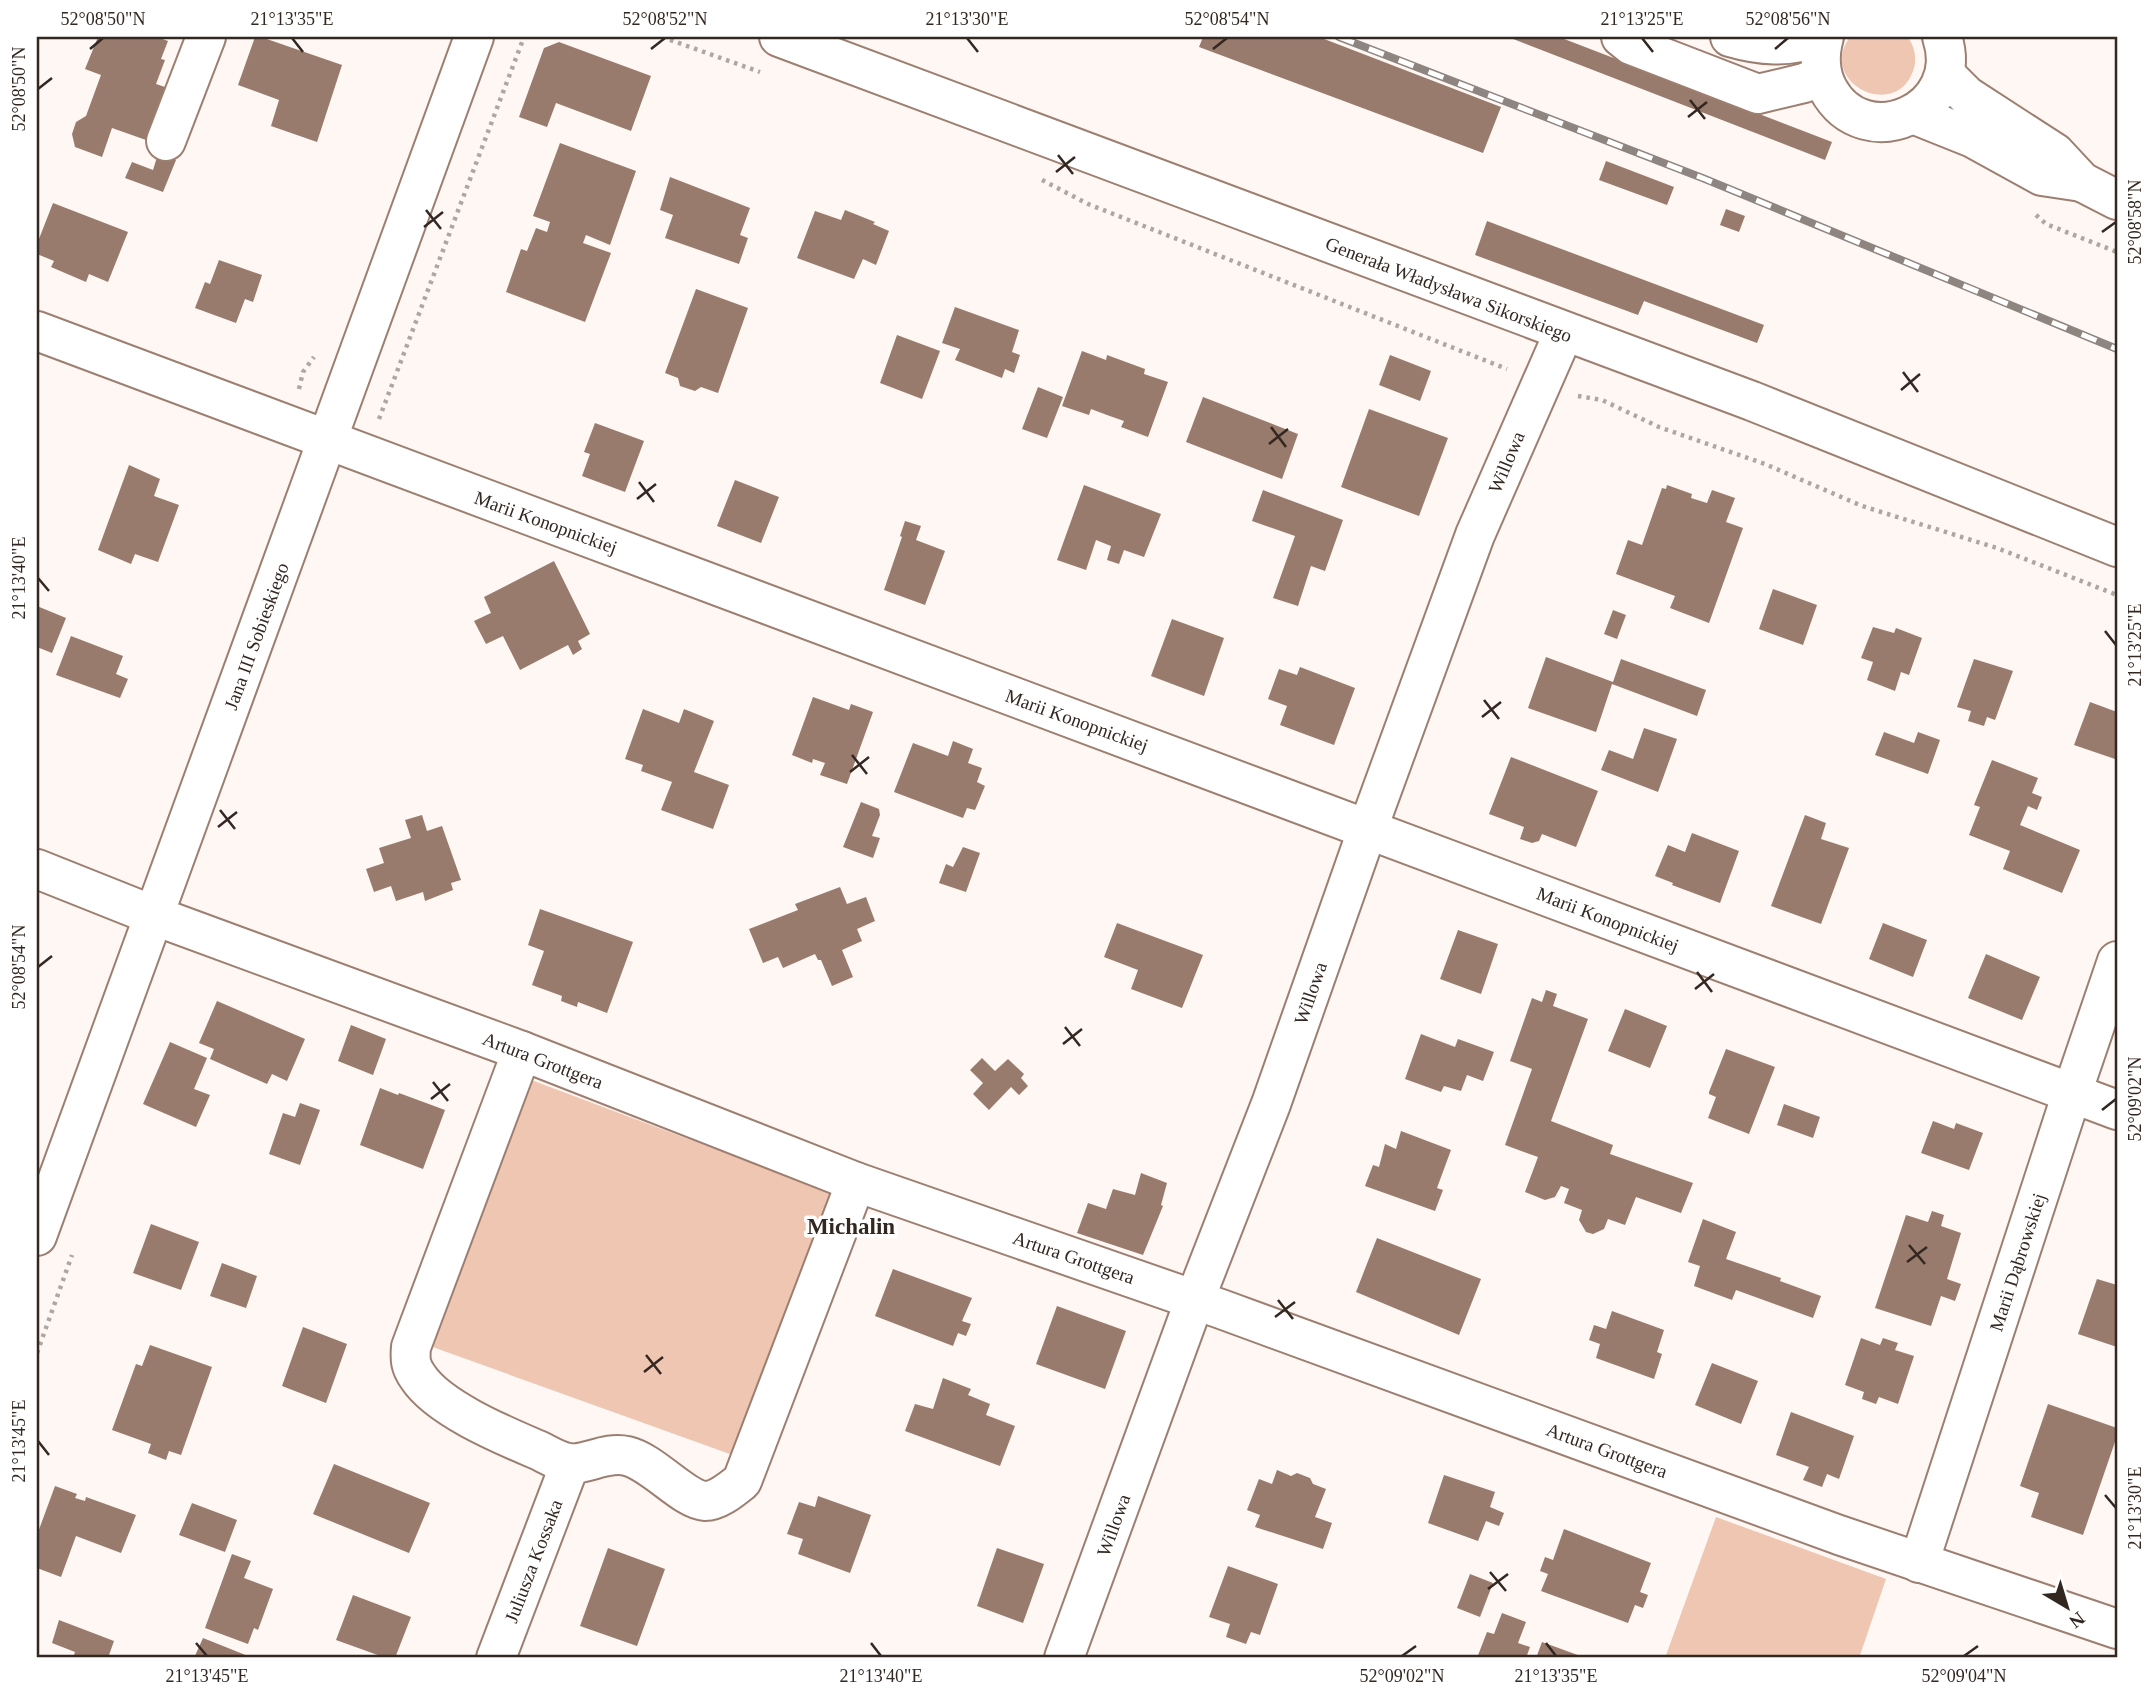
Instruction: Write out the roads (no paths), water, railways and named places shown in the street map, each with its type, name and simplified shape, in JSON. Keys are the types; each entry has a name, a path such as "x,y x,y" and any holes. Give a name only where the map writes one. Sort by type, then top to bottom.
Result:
{"street":[{"path":"166,141 206,37"},
{"name":"Jana III Sobieskiego","path":"37,1236 474,37"},
{"name":"Generała Władysława Sikorskiego","path":"779,37 1752,401 2117,547"},
{"path":"1621,37 1631,45 1758,94 1822,76"},
{"path":"1730,37 1765,46 1781,46 1819,37"},
{"path":"1824,37 1820,55 1822,76 1838,103 1864,119 1894,121 1913,114 1930,101 1941,84 1945,75 1946,54 1942,37"},
{"path":"1945,75 1967,96 2055,153 2082,182"},
{"path":"1913,114 1973,138 2042,176 2082,182 2117,200"},
{"name":"Marii Konopnickiej","path":"37,331 2117,1110"},
{"name":"Willowa","path":"1064,1658 1195,1299 1271,1104 1475,534 1564,332"},
{"name":"Artura Grottgera","path":"37,869 155,916 522,1051 856,1182 1195,1299 1919,1563 2117,1629"},
{"name":"Marii Dąbrowskiej","path":"1919,1563 2117,961"},
{"path":"522,1051 411,1347 410,1364 419,1379 434,1394 486,1428 570,1464 608,1455 624,1455 651,1466 694,1497 704,1501 727,1493 742,1482 856,1182"},
{"name":"Juliusza Kossaka","path":"496,1658 570,1464"}],"railway":[{"path":"1339,37 1705,179 2117,349"}],"district":[{"name":"Michalin","path":"851,1226"}]}
